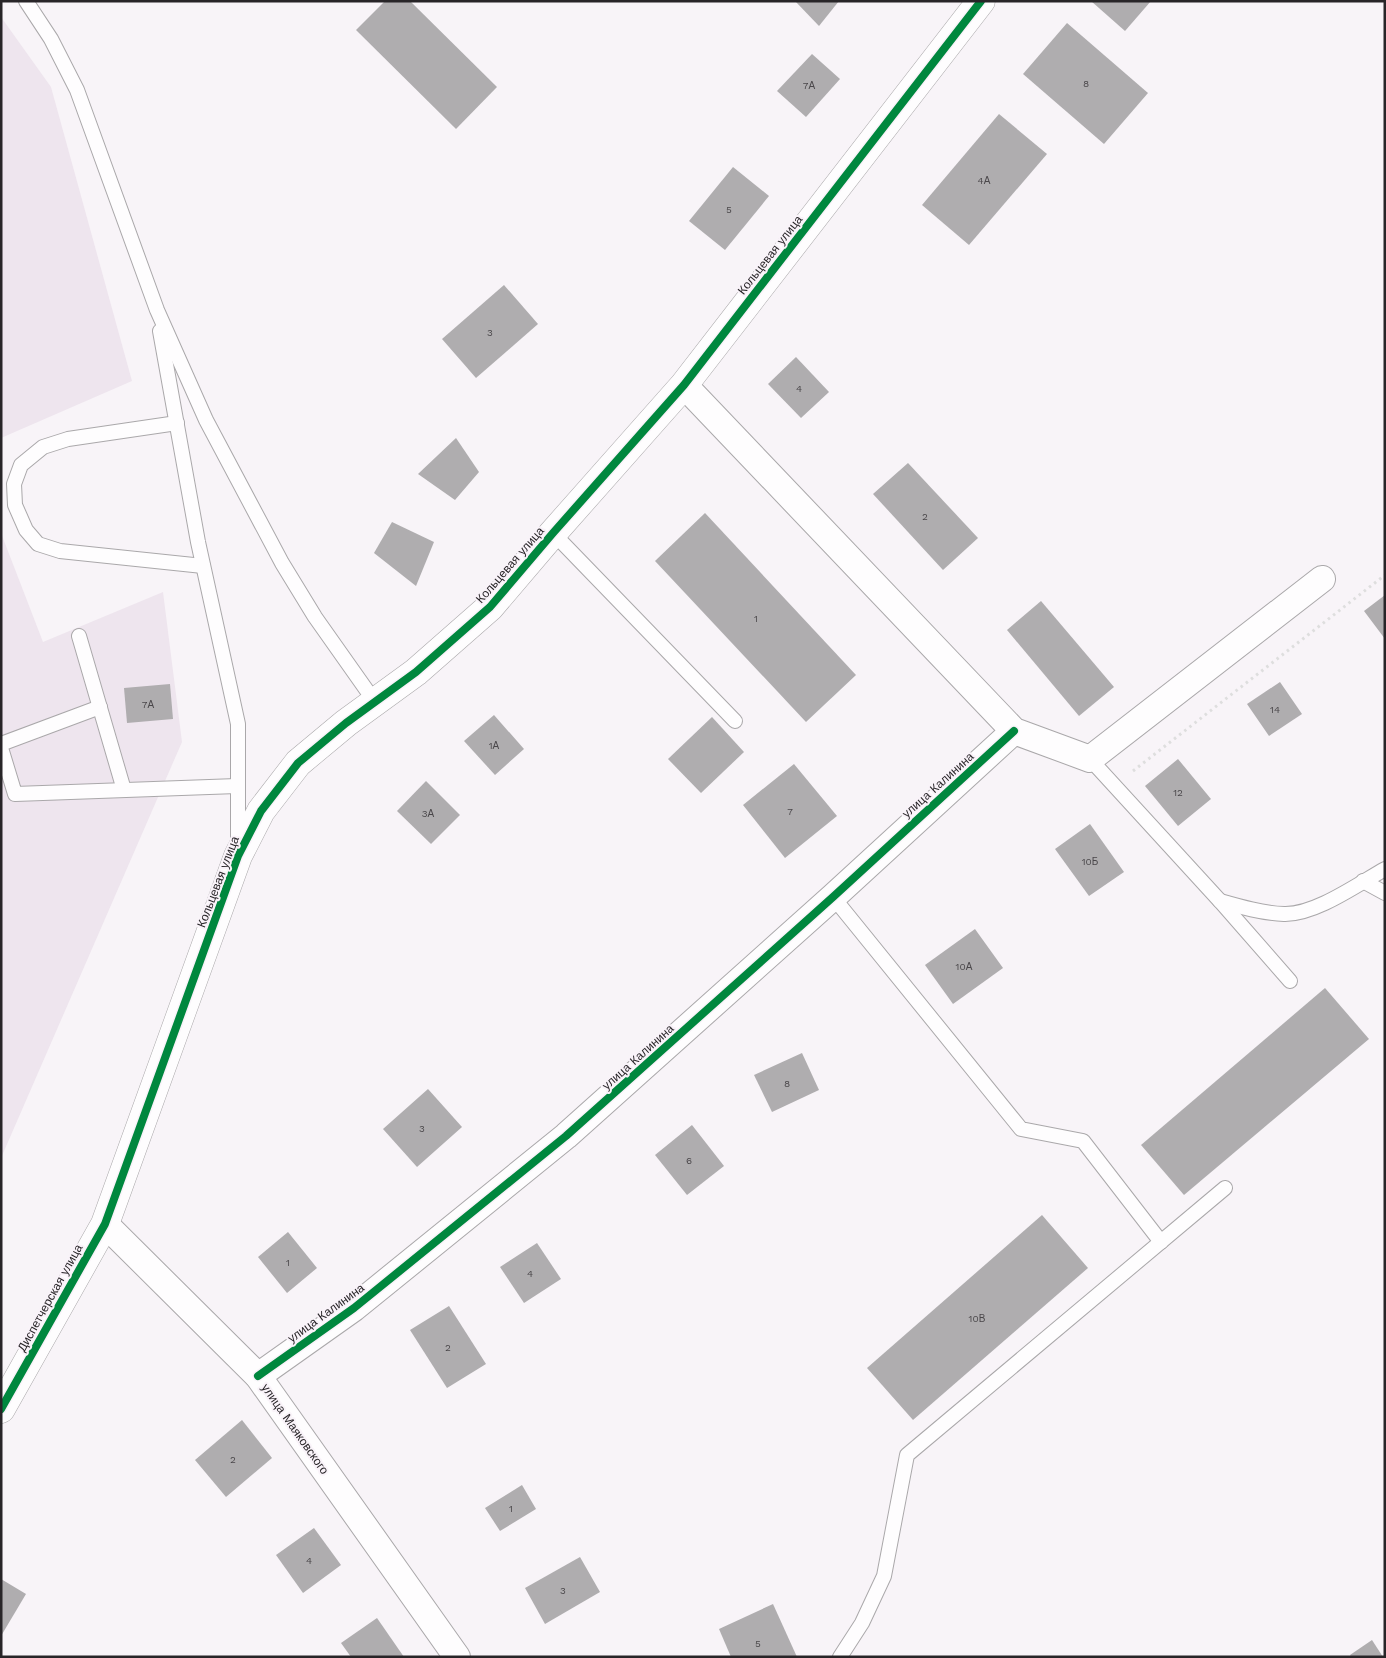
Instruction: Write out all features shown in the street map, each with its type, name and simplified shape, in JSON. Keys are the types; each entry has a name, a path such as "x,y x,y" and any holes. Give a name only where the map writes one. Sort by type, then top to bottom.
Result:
{"street":[{"name":"Кольцевая улица","path":"105,1224 238,856 261,811 298,763 346,723 416,672 490,607 684,385 981,1"},
{"path":"684,385 1014,731 1090,759 1322,579"},
{"name":"улица Калинина","path":"258,1376 354,1308 566,1136 833,897 1014,731"},
{"name":"улица Маяковского","path":"105,1224 258,1376 457,1657"},
{"name":"Диспетчерская улица","path":"1,1409 105,1224"}],"lane":[{"path":"26,1 51,38 76,90 157,310 206,420 282,563 315,617 375,702"},
{"path":"157,310 203,566 238,724 238,856"},
{"path":"177,423 68,439 43,447 21,465 14,484 15,505 26,530 38,544 60,551 203,566"},
{"path":"553,533 735,721"},
{"path":"79,636 124,790"},
{"path":"100,706 1,746 16,794 238,786"},
{"path":"1090,759 1220,901 1290,982"},
{"path":"1220,901 1250,910 1286,914 1316,908 1385,868"},
{"path":"1363,881 1385,893"},
{"path":"833,897 1021,1129 1083,1141 1161,1242"},
{"path":"840,1657 862,1623 884,1576 907,1455 1225,1188"}],"path":[{"path":"1114,785 1385,575"}],"shaded area":[{"path":"1,17 51,87 132,381 1,438"},
{"path":"1,533 43,642 163,592 182,742 1,1158"}],"building":[{"path":"385,1 410,1 497,87 456,129 356,30"},
{"path":"795,1 839,1 819,26"},
{"path":"1091,1 1151,1 1125,31"},
{"path":"1067,23 1148,93 1104,144 1023,74"},
{"path":"812,54 840,79 806,117 777,91"},
{"path":"999,114 1047,154 969,245 922,205"},
{"path":"733,167 769,196 725,250 689,221"},
{"path":"504,285 538,324 476,378 442,339"},
{"path":"796,357 829,392 801,418 768,384"},
{"path":"456,438 479,472 455,500 418,474"},
{"path":"908,463 978,538 943,570 873,494"},
{"path":"705,513 856,675 806,722 655,561"},
{"path":"392,522 434,542 416,586 374,553"},
{"path":"1385,595 1385,639 1364,611"},
{"path":"1041,601 1114,687 1079,716 1007,630"},
{"path":"1280,682 1302,714 1269,736 1247,704"},
{"path":"170,684 173,719 127,723 124,688"},
{"path":"494,715 524,749 495,775 464,741"},
{"path":"712,717 744,752 701,793 668,759"},
{"path":"1178,759 1211,799 1178,826 1145,786"},
{"path":"794,764 837,816 785,858 743,805"},
{"path":"426,781 460,815 431,844 397,811"},
{"path":"1090,824 1124,872 1089,896 1055,849"},
{"path":"975,929 1003,968 953,1004 925,965"},
{"path":"1325,988 1369,1039 1184,1195 1141,1145"},
{"path":"802,1053 819,1090 772,1112 754,1075"},
{"path":"428,1089 462,1127 417,1167 383,1129"},
{"path":"692,1125 724,1166 687,1195 655,1155"},
{"path":"1042,1215 1088,1268 913,1420 867,1368"},
{"path":"288,1232 317,1268 287,1293 258,1257"},
{"path":"537,1243 561,1279 524,1303 500,1267"},
{"path":"449,1306 486,1364 447,1388 410,1330"},
{"path":"242,1420 272,1458 226,1497 195,1460"},
{"path":"522,1485 536,1509 500,1531 485,1508"},
{"path":"314,1528 341,1565 303,1593 276,1555"},
{"path":"580,1557 600,1592 545,1624 525,1588"},
{"path":"1,1579 26,1594 1,1636"},
{"path":"773,1604 797,1657 731,1657 719,1629"},
{"path":"377,1618 404,1657 351,1657 341,1643"},
{"path":"1372,1640 1383,1657 1351,1657 1350,1655"}],"cycle path":[{"path":"1,1409 105,1224 238,856 261,811 298,763 346,723 416,672 490,607 684,385 981,1"},
{"path":"258,1376 354,1308 566,1136 833,897 1014,731"}]}
